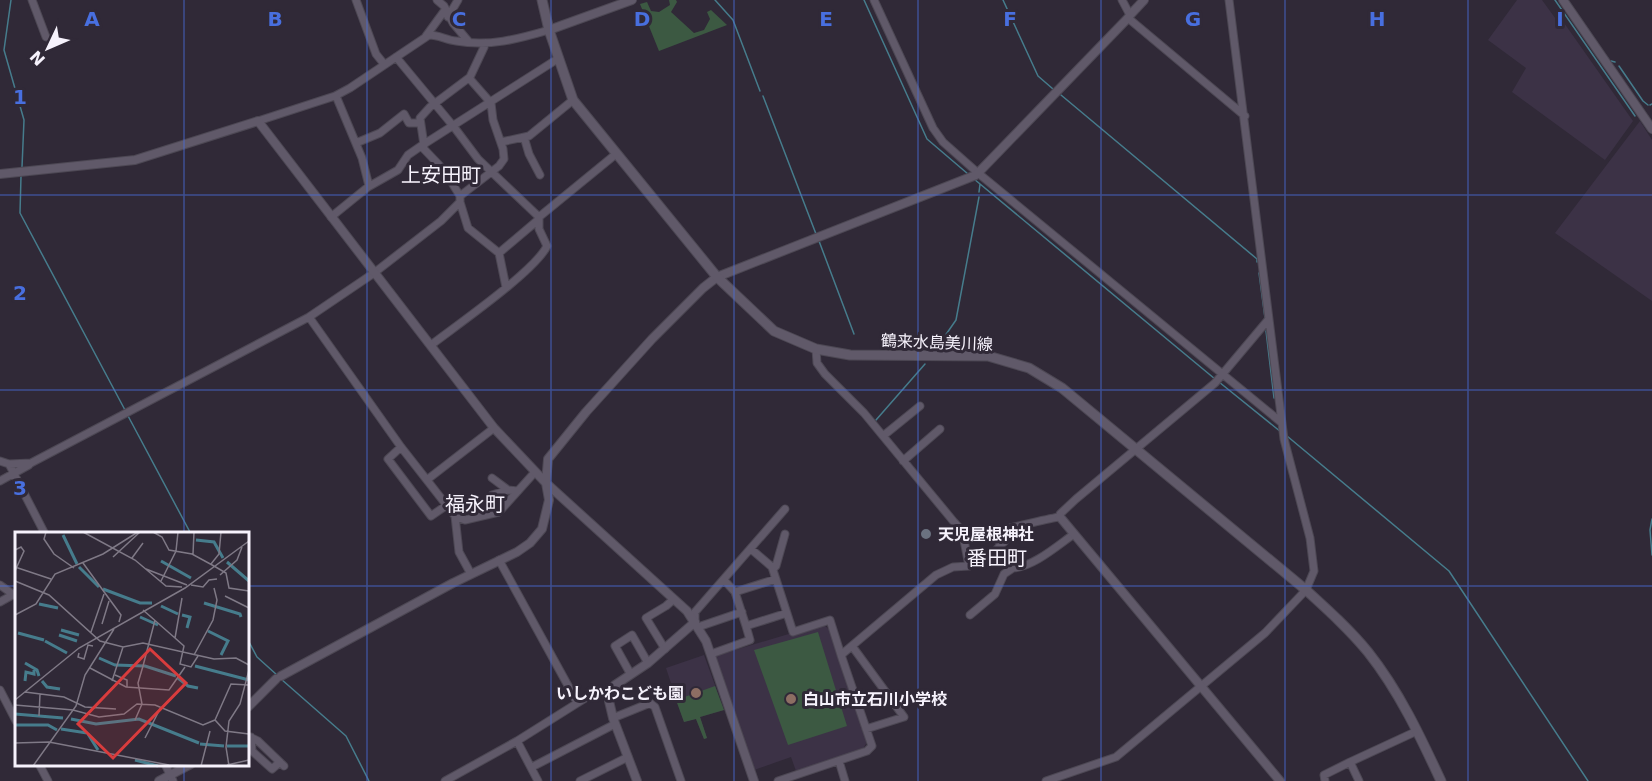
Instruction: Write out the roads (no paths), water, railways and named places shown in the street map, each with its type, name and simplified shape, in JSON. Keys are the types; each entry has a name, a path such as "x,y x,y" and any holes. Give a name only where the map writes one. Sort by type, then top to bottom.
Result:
{"main road":[{"name":"鶴来水島美川線","path":"542,0 549,30 573,100 717,277 774,331 816,349 850,355 988,357 1029,368 1062,388 1306,590 1368,651 1390,681 1418,731 1441,781"}],"street":[{"path":"32,0 46,37"},
{"path":"356,0 376,54 384,64"},
{"path":"437,0 469,42"},
{"path":"0,174 135,160 336,96 426,36 458,0"},
{"path":"426,36 439,35 455,41 498,43 549,30 632,0"},
{"path":"874,0 937,135 974,176 1218,379 1282,425"},
{"path":"1122,0 1129,17 1245,116"},
{"path":"249,706 278,678 530,543 542,529 549,500 546,483 548,459 586,412 652,339 703,288 717,277 974,176 1004,149 1144,0"},
{"path":"1046,781 1116,756 1265,633 1306,590 1314,571 1314,557 1284,439 1229,0"},
{"path":"1563,0 1652,129"},
{"path":"486,43 470,78 425,112 419,123 422,145 444,170 460,199 468,228 499,253 506,287"},
{"path":"396,57 478,159 539,219 547,246 543,254 506,287 431,345"},
{"path":"331,217 369,186 398,170 408,155 422,145 454,127 559,58"},
{"path":"0,481 309,317 374,273 441,221 460,199 490,171 499,166 504,159 493,120 491,103 470,78"},
{"path":"336,96 362,158 369,186"},
{"path":"501,142 529,136 573,100"},
{"path":"356,143 380,133 404,114 409,123 419,123"},
{"path":"258,121 494,428 546,483 687,611 697,624 711,654 754,781"},
{"path":"525,137 529,154 540,175"},
{"path":"499,253 616,154"},
{"path":"309,317 402,447 455,516 459,552 471,574"},
{"path":"1060,517 1060,514 1076,499 1218,379 1268,320"},
{"path":"816,349 817,363 825,374 864,413 936,502 962,530 969,566"},
{"path":"883,436 920,406"},
{"path":"428,479 494,428"},
{"path":"903,461 940,429"},
{"path":"402,447 388,459 431,516 447,505"},
{"path":"0,461 9,464 31,464"},
{"path":"9,464 44,532"},
{"path":"455,516 465,520 499,512 535,472"},
{"path":"492,478 508,490"},
{"path":"492,495 508,490 518,491"},
{"path":"697,624 696,612 785,509"},
{"path":"962,530 970,532 993,530 1020,526 1044,518 1060,517"},
{"path":"1060,517 1280,781"},
{"path":"842,655 936,575 953,567 969,566 983,560 1000,547 1020,526"},
{"path":"993,530 1013,568"},
{"path":"773,569 776,566 785,534"},
{"path":"970,615 994,594 1004,574 1013,568 1017,569 1035,562 1074,534"},
{"path":"751,549 773,569 794,632 830,620 872,746 867,751 778,781"},
{"path":"499,560 577,702"},
{"path":"735,592 776,579"},
{"path":"711,654 750,640 735,592 724,580"},
{"path":"0,585 15,594"},
{"path":"0,602 15,594"},
{"path":"665,649 646,618 674,599"},
{"path":"637,781 614,721 609,701 615,685 648,663 697,624 742,612"},
{"path":"746,626 787,614"},
{"path":"630,673 615,646 632,635 648,663"},
{"path":"852,646 904,717 866,729"},
{"path":"0,690 15,720"},
{"path":"445,781 517,741 595,692 610,694"},
{"path":"532,767 650,703 655,707 681,781"},
{"path":"1325,781 1324,775 1418,731"},
{"path":"249,736 258,741 282,764"},
{"path":"517,741 538,781"},
{"path":"580,781 628,757"},
{"path":"839,761 845,781"},
{"path":"1350,762 1359,781"},
{"path":"40,766 48,781"},
{"path":"159,781 172,778 190,766"}],"waterway":[{"path":"11,0 4,50 24,120 22,167"},
{"path":"715,0 733,20 760,91"},
{"path":"864,0 927,139 968,174"},
{"path":"1003,0 1038,76 1053,89"},
{"path":"1555,0 1635,116"},
{"path":"1611,61 1615,62"},
{"path":"1619,66 1648,105"},
{"path":"1061,95 1257,259 1257,262"},
{"path":"763,96 816,234"},
{"path":"21,176 20,213 125,410"},
{"path":"974,179 1215,379"},
{"path":"979,192 980,184"},
{"path":"938,346 956,320 979,197"},
{"path":"819,241 854,334"},
{"path":"1259,273 1265,318"},
{"path":"1266,331 1274,398"},
{"path":"876,420 925,364"},
{"path":"1219,382 1281,432"},
{"path":"127,414 190,532"},
{"path":"1287,436 1449,571 1588,781"},
{"path":"1652,519 1650,530 1652,555"},
{"path":"249,642 257,657 277,675"},
{"path":"281,679 346,736 369,781"}],"place":[{"name":"天児屋根神社","path":"926,534"},
{"name":"いしかわこども園","path":"696,693"},
{"name":"白山市立石川小学校","path":"791,699"}],"district":[{"name":"上安田町","path":"441,175"},
{"name":"福永町","path":"475,504"},
{"name":"番田町","path":"997,558"}]}
